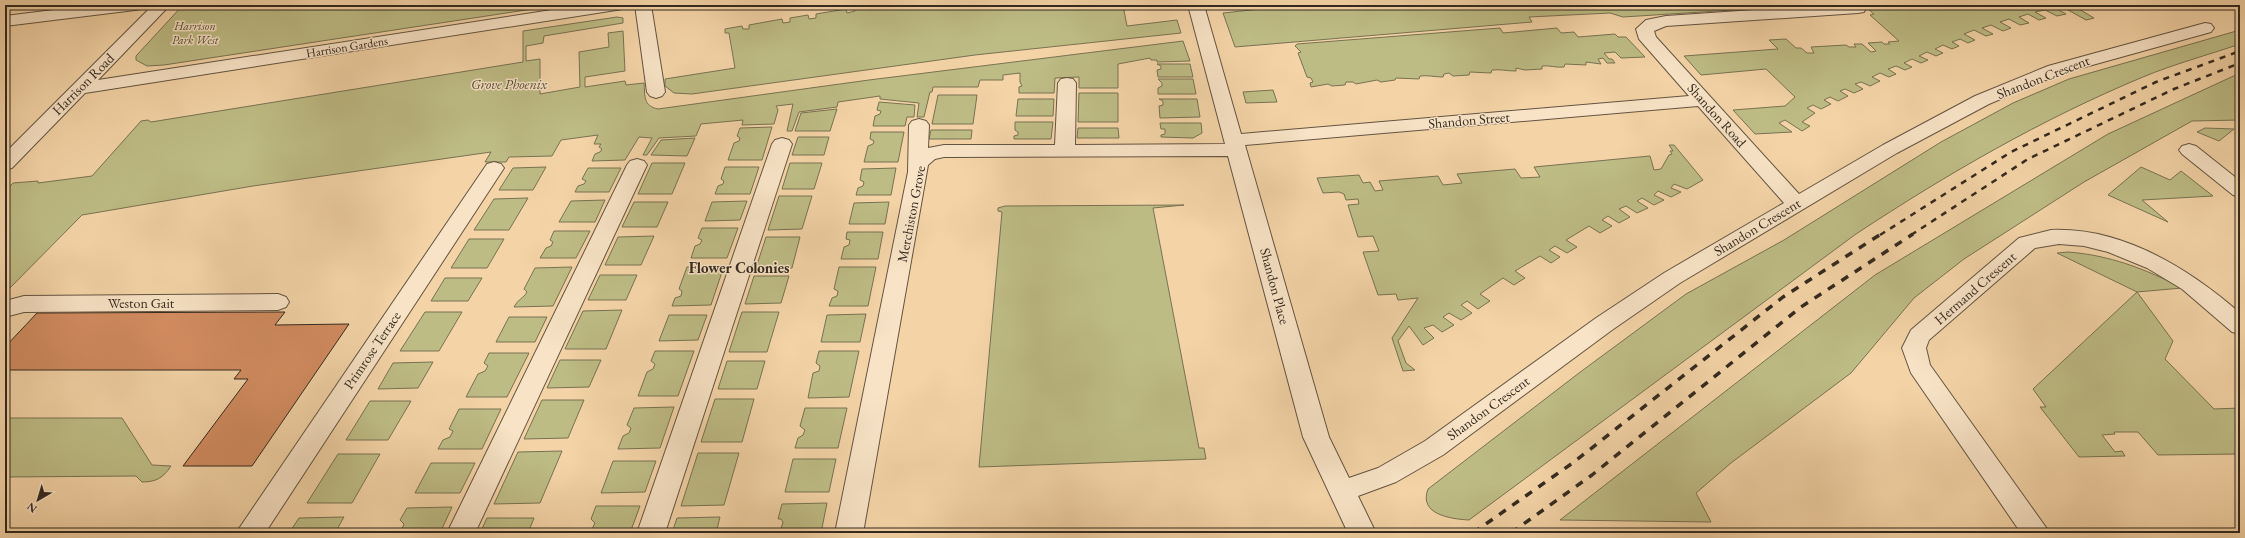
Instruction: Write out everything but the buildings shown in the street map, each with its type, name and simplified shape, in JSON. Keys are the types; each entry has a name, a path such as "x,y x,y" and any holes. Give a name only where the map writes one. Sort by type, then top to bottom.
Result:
{"street":[{"path":"5,21 135,5"},
{"name":"Harrison Road","path":"5,164 162,5"},
{"name":"Harrison Gardens","path":"78,89 616,5"},
{"path":"644,5 656,92"},
{"name":"Shandon Road","path":"1796,203 1646,36 1645,29 1648,26 1666,21 1858,8"},
{"name":"Shandon Place","path":"1197,11 1236,145 1316,437 1362,533"},
{"name":"Shandon Crescent","path":"1342,491 1387,475 1434,448 1604,324 1665,282 1796,203 1926,130 1982,100 2019,84 2068,66 2205,28"},
{"path":"1065,150 1067,83"},
{"name":"Shandon Street","path":"1236,145 1703,100"},
{"path":"919,125 917,136 919,162"},
{"path":"651,533 782,144"},
{"name":"Merchiston Grove","path":"849,533 919,162 929,154 944,152 1236,145"},
{"path":"2189,150 2240,191"},
{"path":"461,533 637,165"},
{"name":"Primrose Terrace","path":"250,533 494,168"},
{"name":"Hermand Crescent","path":"2036,533 1919,367 1914,348 1920,336 2026,243 2054,237 2099,242 2151,259 2176,274 2203,294 2240,326"},
{"name":"Weston Gait","path":"5,309 24,304 278,302"}],"green space":[{"name":"Harrison Park West","path":"183,5 559,5 164,65 147,66 136,60 136,56"},
{"path":"875,5 876,8 882,7 882,5 1123,5 1127,26 1177,20 1181,33 975,55 692,94 674,93 665,86 665,79 735,68 729,33 725,33 725,29 742,26 743,29 749,29 749,25 782,19 783,23 790,22 790,18 808,15 809,19 816,18 816,14 846,9 847,13 855,11 854,8"},
{"path":"1297,5 1812,5 1623,17 1610,13 1529,17 1532,22 1235,47 1223,13"},
{"path":"1863,5 1874,5 1879,9 1906,7 1904,5 2098,5 2079,9 2094,18 2086,20 2061,6 2055,8 2066,14 2057,16 2045,10 2035,12 2046,18 2039,20 2028,14 2019,17 2029,23 2020,25 2009,19 2000,22 2011,28 2003,31 1991,25 1982,28 1993,34 1986,36 1974,30 1964,34 1975,40 1968,43 1960,39 1952,42 1959,46 1952,49 1943,45 1935,49 1943,53 1936,56 1927,52 1919,56 1928,60 1921,63 1912,59 1904,63 1912,67 1905,70 1896,66 1888,69 1896,74 1889,77 1880,73 1872,77 1880,81 1870,86 1861,82 1855,84 1863,89 1854,93 1845,89 1840,91 1848,96 1838,101 1830,97 1824,100 1831,104 1821,109 1813,105 1807,108 1815,113 1802,122 1810,126 1802,131 1785,120 1779,123 1792,132 1755,134 1733,110 1785,106 1795,97 1766,69 1701,75 1684,56 1778,49 1769,40 1786,39 1796,48 1801,48 1807,53 1814,53 1811,47 1846,45 1849,47 1856,47 1854,44 1862,44 1871,52 1876,51 1868,43 1882,42 1884,44 1890,44 1888,42 1899,41 1870,15 1874,14"},
{"name":"Grove Phoenix","path":"617,17 623,18 623,23 544,36 543,43 526,46 526,61 540,59 540,94 580,87 579,52 609,47 608,33 623,31 625,71 585,77 585,87 625,81 626,85 644,83 647,103 653,108 658,109 869,80 1183,41 1190,61 1157,62 1157,60 1151,60 1150,58 1118,64 1118,88 1079,88 1079,77 1055,78 1054,93 1019,93 1019,87 1022,86 1020,82 1020,73 1003,75 1003,80 980,80 978,87 933,87 932,92 930,92 924,117 917,117 919,103 880,99 880,96 838,102 837,107 799,112 792,131 787,131 793,104 776,106 778,110 774,124 742,125 743,120 701,124 696,136 659,138 647,155 643,155 652,138 639,137 625,160 592,161 595,154 600,152 602,149 599,147 601,144 594,144 598,135 561,140 552,156 509,157 506,162 485,162 491,152 253,186 82,215 5,293 5,191 13,183 38,181 38,183 92,176 141,121 148,120 151,122 523,62 523,31"},
{"path":"1500,28 1503,33 1557,28 1561,33 1574,32 1578,37 1615,34 1618,37 1626,37 1645,57 1621,58 1615,52 1604,53 1615,63 1607,63 1603,58 1598,59 1601,64 1586,62 1586,65 1565,64 1564,67 1542,66 1542,69 1525,70 1516,68 1516,71 1492,70 1491,73 1470,72 1469,75 1453,76 1449,73 1444,74 1443,77 1420,76 1419,79 1396,78 1395,80 1381,82 1377,80 1356,84 1353,82 1346,82 1345,85 1332,86 1328,84 1311,87 1310,83 1313,82 1311,78 1307,77 1298,53 1301,52 1295,46 1297,44"},
{"path":"2240,30 2240,44 2155,72 2105,93 2032,129 1960,169 1890,212 1856,234 1469,520 1446,517 1432,510 1428,505 1426,498 1428,489 1579,373 1686,294 1784,240 1941,142 2013,103 2069,79"},
{"path":"1157,64 1190,64 1193,77 1158,77 1157,70 1161,69 1161,66"},
{"path":"2240,73 2240,107 2236,107 2240,111 2240,120 2192,121 2084,182 1964,259 1914,298 1851,373 1731,463 1696,493 1711,522 1560,520 1875,275 2108,134"},
{"path":"1158,79 1193,79 1196,94 1158,94 1158,88 1162,86 1162,83"},
{"path":"1273,90 1277,102 1246,103 1243,92"},
{"path":"1079,93 1118,93 1118,122 1078,122"},
{"path":"938,95 977,95 973,124 932,124"},
{"path":"1018,99 1054,99 1053,116 1016,116"},
{"path":"1159,99 1197,99 1200,117 1160,118 1159,106 1163,105 1163,101"},
{"path":"879,102 915,105 914,117 907,117 905,126 873,126 875,116 880,114 881,111 877,110"},
{"path":"837,109 830,131 795,131 801,113"},
{"path":"1015,122 1053,122 1051,139 1014,139 1014,136 1018,135 1018,132 1015,130"},
{"path":"1160,123 1201,123 1202,133 1193,138 1161,137 1161,135 1165,134 1165,129 1161,129"},
{"path":"772,127 762,160 728,160 734,143 739,141 740,138 737,136 740,128"},
{"path":"1078,128 1118,128 1119,138 1077,138"},
{"path":"2205,128 2234,129 2219,141 2197,132"},
{"path":"931,130 972,130 971,139 929,139"},
{"path":"871,132 904,132 898,162 864,162 868,146 873,144 874,141 870,139"},
{"path":"798,137 829,137 824,155 792,155"},
{"path":"695,138 687,156 651,155 661,140"},
{"path":"1669,145 1674,145 1703,180 1687,189 1674,184 1671,188 1681,192 1671,197 1658,191 1654,195 1664,200 1654,205 1642,198 1637,201 1648,208 1637,213 1626,206 1619,209 1630,217 1619,223 1608,216 1602,220 1612,226 1600,233 1589,226 1566,240 1577,247 1567,253 1555,246 1549,250 1560,257 1551,263 1540,256 1515,271 1525,278 1514,285 1503,278 1480,294 1490,301 1478,309 1467,301 1461,305 1472,313 1461,320 1449,313 1443,317 1454,325 1442,332 1433,325 1424,328 1434,338 1423,345 1409,326 1398,341 1406,363 1415,370 1403,371 1392,338 1418,298 1398,300 1396,294 1378,295 1363,252 1379,251 1373,236 1358,237 1348,205 1359,204 1358,199 1346,200 1344,194 1339,192 1323,193 1317,178 1359,175 1363,183 1370,182 1375,191 1383,190 1379,181 1438,176 1443,185 1462,183 1457,174 1515,169 1521,178 1540,177 1534,167 1650,156 1654,170 1661,169 1669,155 1672,154 1670,151 1673,151"},
{"path":"652,163 685,163 672,194 638,194"},
{"path":"790,163 822,163 814,189 782,189"},
{"path":"546,167 533,190 499,190 513,168"},
{"path":"725,167 759,167 750,194 715,194 718,186 723,184 724,181 721,179"},
{"path":"2141,167 2170,180 2181,171 2213,196 2142,200 2168,222 2108,195"},
{"path":"588,168 621,168 609,192 575,192 578,186 584,184 586,181 582,179"},
{"path":"896,168 891,195 856,195 858,188 863,186 864,182 860,180 862,169"},
{"path":"779,196 812,196 802,229 768,230"},
{"path":"528,198 509,230 474,230 494,199"},
{"path":"605,200 595,222 559,222 571,201"},
{"path":"747,201 740,220 705,221 712,202"},
{"path":"634,202 668,202 657,227 622,227"},
{"path":"889,202 885,224 849,224 854,203"},
{"path":"1184,205 1153,208 1199,448 1204,448 1206,459 979,467 1002,212 998,211 998,208 1005,206"},
{"path":"702,228 738,228 727,258 691,258 695,246 700,244 702,240 698,238"},
{"path":"554,231 590,231 576,258 540,258 546,248 551,246 553,242 550,240"},
{"path":"847,232 883,232 878,259 841,259 844,247 849,245 850,240 846,239"},
{"path":"654,236 641,265 605,265 618,237"},
{"path":"766,237 800,237 792,268 756,268"},
{"path":"469,239 504,239 487,268 451,268"},
{"path":"2068,252 2098,256 2127,264 2182,288 2137,292 2057,253"},
{"path":"724,266 711,305 672,306 675,298 681,296 682,291 679,289 687,267"},
{"path":"572,267 553,306 514,307 527,292 524,289 535,268"},
{"path":"839,267 876,267 868,306 829,306 832,298 837,296 838,291 834,289"},
{"path":"600,275 637,275 626,300 588,300"},
{"path":"754,276 789,276 781,303 745,304"},
{"path":"445,278 482,278 468,301 431,301"},
{"path":"2137,292 2173,341 2165,359 2214,409 2240,408 2240,454 2158,455 2138,432 2114,432 2115,434 2102,435 2115,452 2122,451 2125,456 2079,457 2040,407 2046,407 2033,389"},
{"path":"622,310 606,349 565,349 583,311"},
{"path":"425,312 462,312 439,351 400,351"},
{"path":"742,312 779,312 767,352 729,352"},
{"path":"866,314 860,342 821,342 827,315"},
{"path":"669,315 707,315 698,340 659,341"},
{"path":"509,317 547,317 535,342 496,342"},
{"path":"655,351 694,351 678,396 638,396 647,372 653,369 655,364 651,361"},
{"path":"819,351 859,351 849,397 808,398 813,373 819,371 820,366 816,363"},
{"path":"489,353 529,353 507,397 466,397 478,374 485,371 488,366 484,363"},
{"path":"560,360 601,360 589,387 547,388"},
{"path":"727,361 765,361 757,389 718,389"},
{"path":"433,362 418,388 378,389 393,363"},
{"path":"715,399 754,399 742,442 701,442"},
{"path":"542,400 584,400 568,438 524,439"},
{"path":"370,401 411,401 388,440 346,440"},
{"path":"674,407 660,448 618,449 623,436 629,433 631,428 627,425 634,408"},
{"path":"805,408 847,408 838,448 795,448 798,438 803,435 805,430 800,426"},
{"path":"459,409 501,409 482,449 438,449 443,440 450,437 453,431 449,429"},
{"path":"5,418 122,418 152,465 171,466 165,474 159,478 147,482 142,482 136,476 5,477"},
{"path":"562,451 540,503 494,504 518,452"},
{"path":"698,453 739,453 724,505 681,506"},
{"path":"338,454 380,454 352,503 307,503"},
{"path":"793,459 836,459 829,492 785,492"},
{"path":"613,461 656,461 645,492 601,493"},
{"path":"431,463 475,463 460,493 415,493"},
{"path":"827,503 821,533 775,533 781,529 783,522 781,519 778,519 782,504"},
{"path":"596,506 640,506 630,533 586,533 592,529 595,523 591,519"},
{"path":"452,507 440,533 395,533 401,531 404,524 400,520 407,508"},
{"path":"344,517 335,533 289,533 299,518"},
{"path":"720,517 716,533 672,533 677,518"},
{"path":"487,518 534,518 528,533 480,533"}],"railway":[{"path":"1880,235 2011,152 2156,82 2240,51"},
{"path":"1911,235 2028,159 2174,89 2240,63"},
{"path":"1473,533 1574,462 1783,297 1881,234"},
{"path":"1511,533 1592,475 1801,307 1913,234"}],"district":[{"name":"Flower Colonies","path":"739,268"}]}
